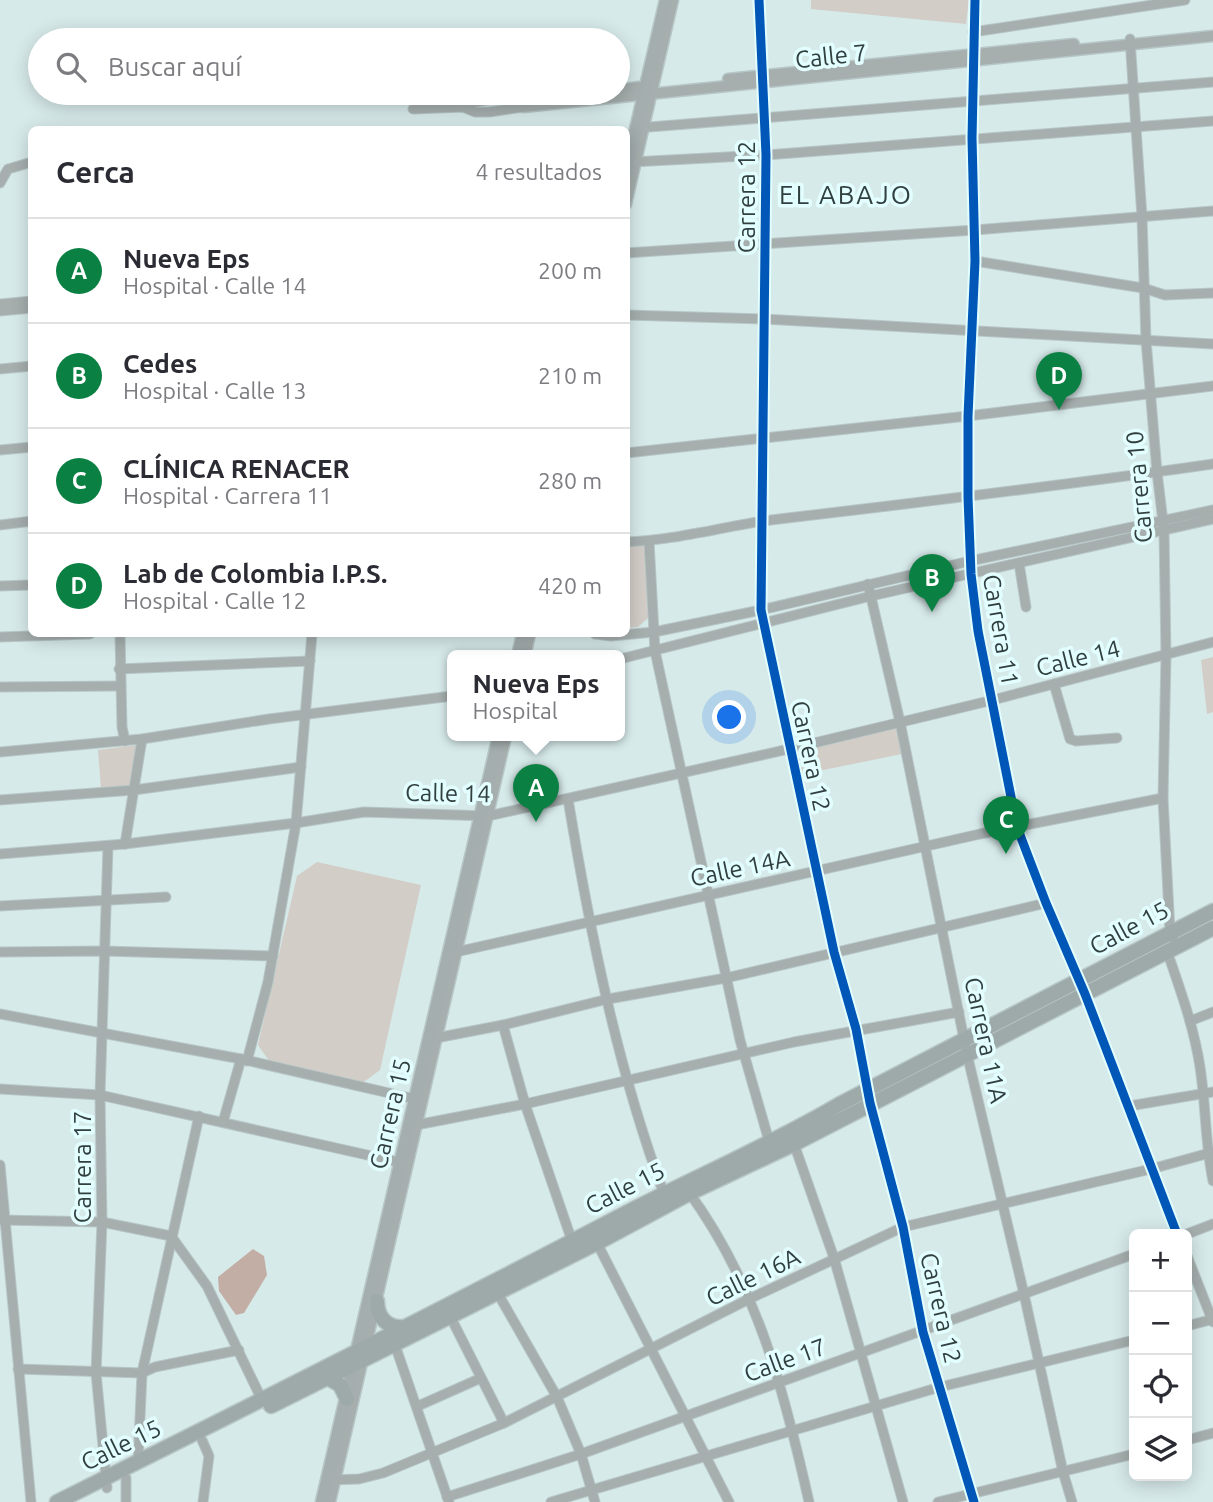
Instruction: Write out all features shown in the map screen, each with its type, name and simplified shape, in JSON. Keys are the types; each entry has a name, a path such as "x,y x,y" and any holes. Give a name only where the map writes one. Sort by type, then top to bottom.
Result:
{"highway":[{"name":"Calle 15","path":"1082,987 1170,932 1213,911"},
{"name":"Calle 15","path":"57,1502 126,1478 328,1378 406,1327 664,1194 686,1188 792,1138 1082,987 1172,949 1213,928"},
{"name":"Calle 15","path":"78,1502 138,1463 262,1400 360,1356 396,1345 597,1242 769,1141 792,1138"},
{"path":"377,1301 380,1316 385,1322 398,1328 406,1327"},
{"path":"328,1378 340,1385 347,1399"}],"main road":[{"path":"630,165 671,0"},
{"name":"Carrera 15","path":"322,1502 331,1480 347,1399 360,1356 413,1126 415,1099 484,816 498,741"}],"street":[{"name":"Carrera 12","path":"759,0 766,155 761,610 834,952 856,1030 869,1097 903,1227 923,1332 973,1497"},
{"name":"Carrera 11","path":"975,0 975,103 972,138 975,261 968,416 968,497 970,561 978,631 1017,827 1129,1106 1175,1229"},
{"path":"973,32 1132,5 1185,0"},
{"name":"Calle 7","path":"1130,42 1213,30"},
{"name":"Calle 7","path":"630,92 1213,36"},
{"name":"Carrera 10","path":"1130,42 1138,127 1146,340 1164,525 1166,656 1163,798 1170,932"},
{"path":"640,128 1213,82"},
{"name":"Calle 7","path":"630,90 650,90"},
{"path":"413,109 463,107 482,112 514,105"},
{"path":"630,165 1213,121"},
{"path":"0,183 8,169 28,163"},
{"path":"630,253 1213,211"},
{"path":"975,261 1143,288 1165,295 1213,293"},
{"path":"0,304 28,301"},
{"path":"0,311 28,308"},
{"path":"630,315 764,319 1213,344"},
{"path":"0,369 28,366"},
{"path":"630,453 1213,386"},
{"path":"0,450 28,447"},
{"path":"630,542 761,522 1213,464"},
{"path":"625,658 871,596 1019,563 1213,510"},
{"path":"630,634 654,632 761,610 970,561 1164,525 1213,519"},
{"path":"0,525 28,522"},
{"path":"649,541 654,650 744,1055 769,1141"},
{"path":"1019,563 1026,607"},
{"name":"Carrera 11A","path":"868,584 900,722 966,1047 1040,1364 1062,1472 1072,1502"},
{"path":"0,586 28,585"},
{"path":"0,637 28,636"},
{"path":"120,637 119,668 125,741"},
{"path":"223,1122 244,1060 273,956 296,823 312,637"},
{"name":"Calle 14","path":"0,854 108,846 378,811 484,816 789,749 1213,642"},
{"path":"119,668 310,661"},
{"path":"1054,684 1070,739 1076,741 1118,738"},
{"path":"0,687 120,686"},
{"path":"0,752 142,739 447,697"},
{"path":"125,844 142,739"},
{"name":"Carrera 15","path":"484,816 505,741"},
{"path":"0,800 134,790 301,767"},
{"name":"Calle 14A","path":"452,951 1017,827 1163,798"},
{"path":"568,799 588,920 627,1080 644,1140 664,1194"},
{"name":"Carrera 17","path":"107,1483 96,1373 102,1222 100,1094 108,846"},
{"path":"0,905 166,897"},
{"path":"432,1037 503,1025 608,999 726,978 1046,903"},
{"path":"1170,932 1208,1092 1213,1181"},
{"path":"0,952 104,951 273,956"},
{"path":"413,1126 525,1104 856,1030 959,1012"},
{"path":"1190,1021 1213,1012"},
{"path":"0,1014 244,1060 415,1099"},
{"path":"503,1025 525,1104 572,1241"},
{"name":"Carrera 15","path":"413,1126 432,1037"},
{"path":"0,1089 100,1094 404,1163"},
{"path":"1129,1106 1208,1092"},
{"path":"138,1463 142,1373 199,1116"},
{"path":"792,1138 834,1258 903,1502"},
{"name":"Calle 16A","path":"331,1480 359,1479 383,1473 504,1423 750,1299 903,1227 1151,1169 1210,1152"},
{"name":"Carrera 15","path":"330,1502 331,1480 360,1356 377,1301 404,1163"},
{"path":"0,1165 2,1220 31,1502"},
{"path":"686,1188 722,1243 750,1299 780,1382 808,1502"},
{"path":"2,1220 102,1222 171,1236 206,1286 262,1400"},
{"path":"1192,1232 1213,1224"},
{"path":"597,1242 729,1502"},
{"name":"Calle 17","path":"448,1499 685,1417 1129,1256"},
{"path":"1192,1268 1213,1320 1192,1325"},
{"path":"498,1292 557,1397 581,1454 595,1502"},
{"path":"450,1315 504,1423"},
{"path":"551,1502 940,1387 1129,1341"},
{"path":"396,1345 448,1499"},
{"path":"18,1369 142,1373 155,1367 239,1350"},
{"path":"418,1406 481,1378"},
{"path":"1192,1439 1213,1433"},
{"path":"202,1440 209,1456 203,1502"},
{"path":"938,1502 973,1497 1129,1455"},
{"path":"126,1478 126,1502"}],"shaded area":[{"path":"811,0 969,0 966,24 811,9"},
{"path":"645,545 649,617 638,627 630,628 630,547"},
{"path":"1213,657 1213,712 1207,714 1201,660"},
{"path":"899,727 902,754 799,775 793,751"},
{"path":"137,745 133,785 101,789 98,750"},
{"path":"317,862 421,885 380,1070 361,1084 272,1065 258,1045 297,876"},
{"path":"253,1249 264,1256 267,1275 244,1313 236,1315 219,1291 218,1277"}],"cycle path":[{"path":"759,0 766,155 761,610 834,952 856,1029 870,1103 903,1227 923,1332 974,1502"},
{"path":"975,0 972,138 975,261 968,416 968,497 971,574 978,631 1017,827 1085,994 1175,1229"}],"place":[{"name":"Lab de Colombia I.P.S.","path":"1059,410"},
{"name":"Cedes","path":"932,612"},
{"name":"Nueva Eps","path":"536,822"},
{"name":"CLÍNICA RENACER","path":"1006,854"}],"district":[{"name":"EL ABAJO","path":"846,194"}]}
